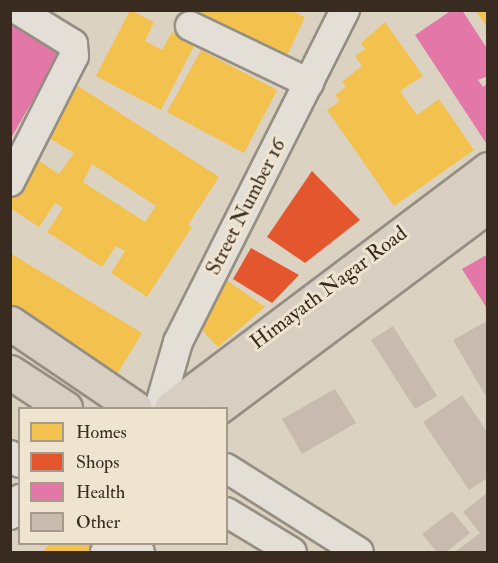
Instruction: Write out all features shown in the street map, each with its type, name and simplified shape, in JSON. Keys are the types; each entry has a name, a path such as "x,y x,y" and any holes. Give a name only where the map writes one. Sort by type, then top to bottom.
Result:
{"main road":[{"name":"Himayath Nagar Road","path":"172,407 488,169"},
{"name":"Himayath Nagar Road","path":"218,407 488,205"},
{"path":"10,323 134,407"},
{"path":"10,372 63,407"}],"street":[{"path":"10,182 74,56 73,44 18,10"},
{"name":"Street Number 16","path":"159,407 178,342 309,83 338,13"},
{"path":"190,26 309,83"},
{"path":"228,469 359,552"},
{"path":"10,515 18,502"},
{"path":"228,513 292,552"}],"building: Homes":[{"path":"130,10 154,22 145,41 162,50 172,32 195,44 161,110 96,76"},
{"path":"195,10 290,10 305,17 285,60 196,19 199,13"},
{"path":"475,10 488,10 488,28"},
{"path":"385,22 423,76 400,91 417,115 439,99 474,150 394,206 327,110 340,101 335,95 346,87 342,82 362,66 355,56 365,49 361,43"},
{"path":"201,50 277,90 244,153 167,112"},
{"path":"78,86 219,177 188,225 192,227 147,297 111,273 125,251 116,246 102,267 47,232 63,208 55,203 39,227 10,208 10,197 36,159 59,174 74,153 46,136","holes":["92,164 156,206 145,222 83,182"]},
{"path":"10,253 142,333 116,376 10,312"},
{"path":"225,279 265,307 218,347 201,329"},
{"path":"48,545 98,545 93,552 43,552"}],"building: Shops":[{"path":"312,171 360,220 305,263 267,237"},
{"path":"251,248 299,275 272,303 233,279"}],"building: Health":[{"path":"452,10 462,10 488,50 488,76 478,80 483,87 488,83 488,146 415,35"},
{"path":"10,20 63,48 10,140"},
{"path":"488,254 488,310 462,269"}],"building: Other":[{"path":"485,322 488,328 488,400 453,340"},
{"path":"393,326 437,396 415,409 371,340"},
{"path":"335,389 356,423 302,454 282,419"},
{"path":"462,395 488,433 488,478 469,490 423,422"},
{"path":"488,492 488,552 455,552 480,533 463,512"},
{"path":"452,511 470,533 446,552 437,552 422,534"}]}
